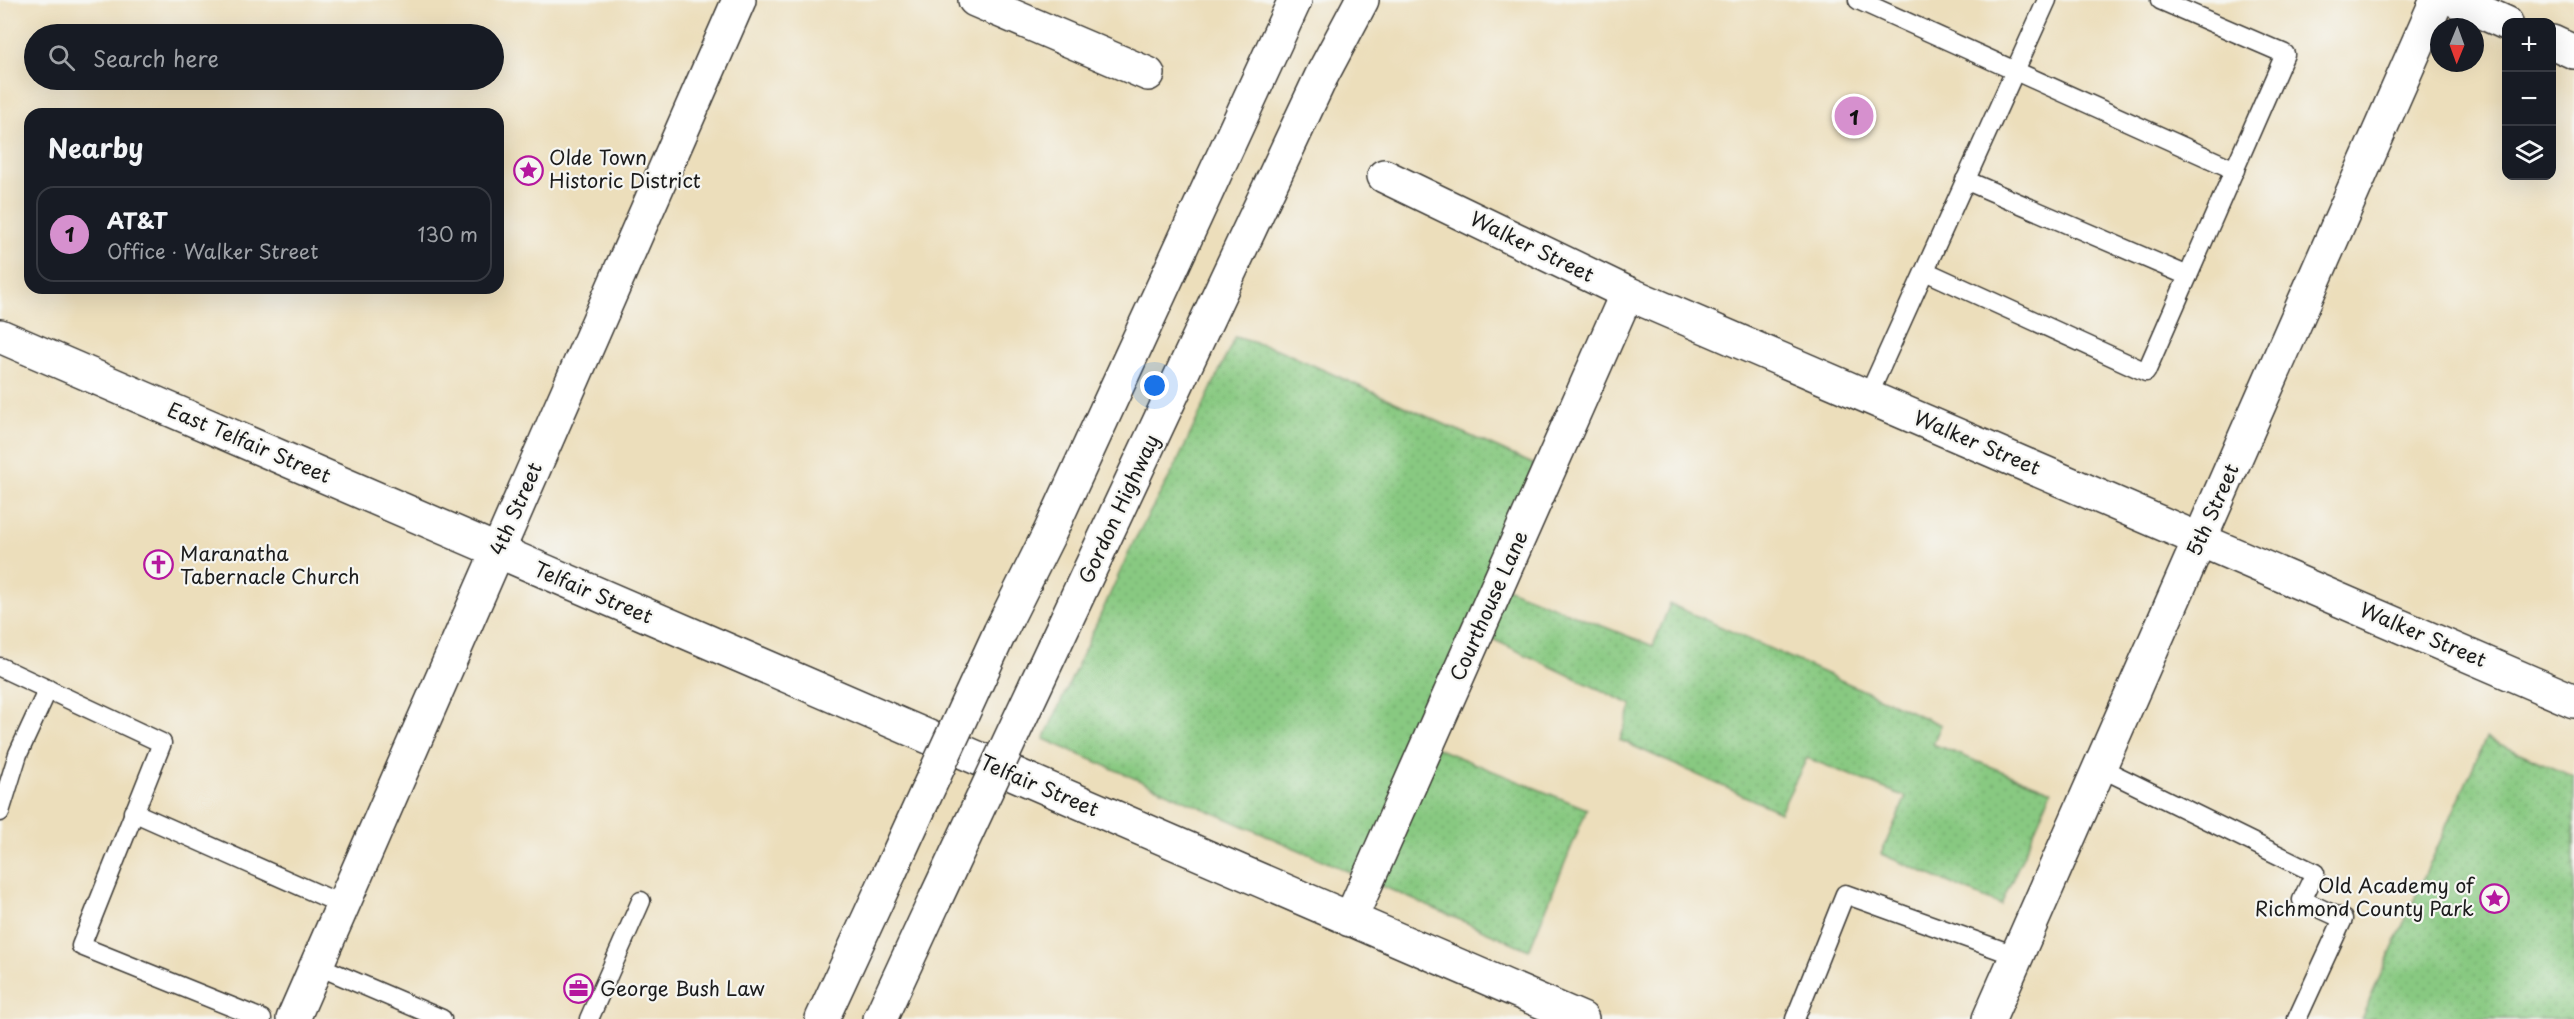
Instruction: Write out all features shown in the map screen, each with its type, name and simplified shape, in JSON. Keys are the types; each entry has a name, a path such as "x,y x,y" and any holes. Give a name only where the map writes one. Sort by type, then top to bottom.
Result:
{"main road":[{"name":"4th Street","path":"293,1019 738,0"},
{"path":"975,0 1148,74"},
{"path":"822,1019 1295,0"},
{"name":"Gordon Highway","path":"880,1019 1321,76 1362,0"},
{"name":"5th Street","path":"1989,1019 2437,0"},
{"path":"2454,0 2502,21"},
{"path":"2556,44 2574,52"},
{"name":"Walker Street","path":"1384,176 1627,293 2574,701"},
{"name":"Courthouse Lane","path":"1350,920 1627,293"},
{"name":"East Telfair Street","path":"0,336 497,551"},
{"name":"Telfair Street","path":"497,551 1582,1019"}],"lane":[{"path":"1858,0 2235,170"},
{"path":"1868,396 2046,0"},
{"path":"1925,271 2146,372 2285,54 2160,0"},
{"path":"1965,180 2188,276"},
{"path":"0,667 162,742 81,946 262,1019"},
{"path":"0,812 18,754 48,689"},
{"path":"2099,767 2315,873 2302,900 2343,919 2297,1019"},
{"path":"133,812 343,905"},
{"path":"1795,1019 1845,894 2017,957"},
{"path":"590,1019 641,901"},
{"path":"316,965 442,1019"}],"green space":[{"path":"1235,337 1277,349 1535,465 1486,580 1653,646 1670,604 1941,725 1933,744 2052,791 2001,905 1881,854 1906,797 1807,758 1780,812 1620,740 1632,705 1465,626 1414,739 1587,809 1529,950 1044,739 1134,541 1176,465"},
{"name":"Old Academy of Richmond County Park","path":"2486,738 2574,777 2574,1019 2361,1019"}],"place":[{"name":"AT&T","path":"1854,116"},
{"name":"Olde Town Historic District","path":"528,170"},
{"name":"Maranatha Tabernacle Church","path":"159,565"},
{"name":"Old Academy of Richmond County Park","path":"2495,898"},
{"name":"George Bush Law","path":"579,989"}]}
